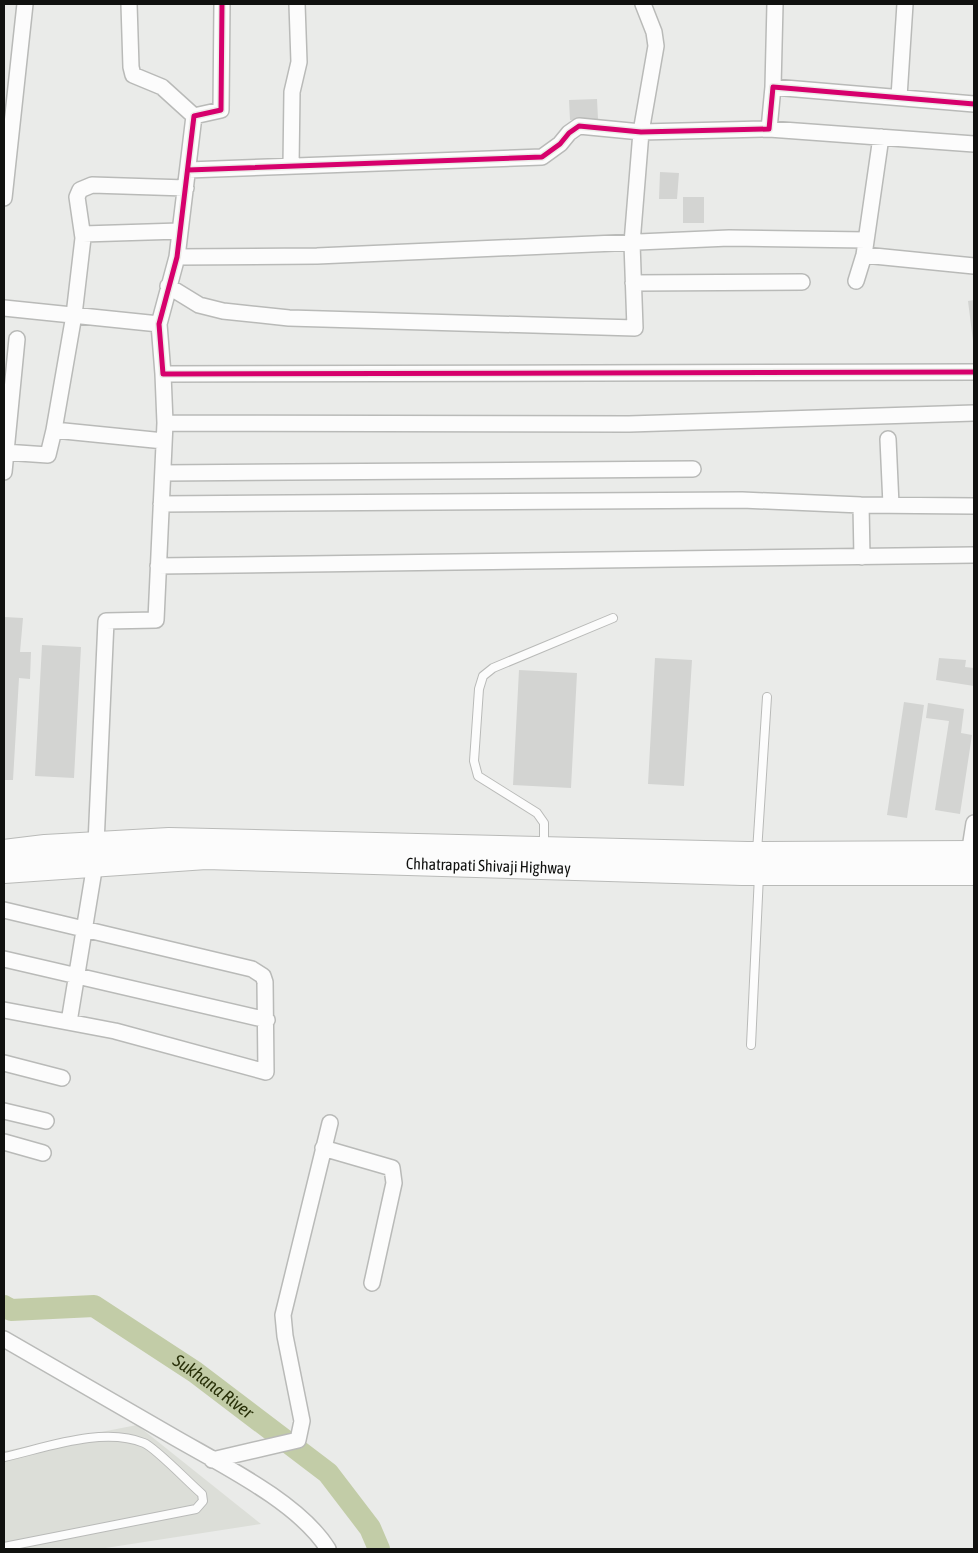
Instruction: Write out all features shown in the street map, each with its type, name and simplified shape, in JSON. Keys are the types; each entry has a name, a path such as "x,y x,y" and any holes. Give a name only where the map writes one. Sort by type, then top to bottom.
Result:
{"main road":[{"name":"Chhatrapati Shivaji Highway","path":"4,871 170,840 544,848 758,864"},
{"name":"Chhatrapati Shivaji Highway","path":"4,852 206,858 758,864 971,863"}],"street":[{"path":"4,196 25,4"},
{"path":"129,4 131,67 133,75 162,86 194,116"},
{"path":"194,116 221,110 222,4"},
{"path":"291,166 292,92 299,62 298,4"},
{"path":"168,286 199,305 215,309 289,318 635,328 632,243 641,132 656,46 654,32 643,4"},
{"path":"769,129 773,87 775,4"},
{"path":"898,97 905,4"},
{"path":"773,87 974,104"},
{"path":"70,1022 95,854 106,621 156,620 165,423 159,324 177,257 194,116"},
{"path":"188,170 542,157 560,144 569,132 579,126 641,132 769,129 974,144"},
{"path":"856,281 865,247 881,137"},
{"path":"5,452 48,455 74,315 83,234 77,197 80,190 92,185 186,188"},
{"path":"83,234 180,231"},
{"path":"177,257 317,256 729,238 865,247 974,266"},
{"path":"633,283 802,282"},
{"path":"4,308 159,324"},
{"path":"4,472 17,339"},
{"path":"162,374 974,372"},
{"path":"165,423 629,424 974,413"},
{"path":"54,430 164,442"},
{"path":"888,439 891,505"},
{"path":"163,473 693,469"},
{"path":"161,504 742,500 861,505 974,506"},
{"path":"861,505 862,557"},
{"path":"158,566 974,555"},
{"path":"971,863 974,823"},
{"path":"4,910 252,969 263,976 265,982 267,1020 266,1072 115,1031 4,1010"},
{"path":"4,959 267,1020"},
{"path":"4,1063 62,1078"},
{"path":"4,1112 46,1121"},
{"path":"212,1460 298,1440 302,1421 285,1336 283,1315 330,1123"},
{"path":"4,1142 43,1153"},
{"path":"324,1148 392,1168 394,1183 372,1283"},
{"path":"4,1339 212,1460 291,1510 320,1536 328,1549"}],"lane":[{"path":"544,848 544,823 537,813 478,776 474,761 479,689 483,676 493,668 613,618"},
{"path":"751,1045 767,697"},
{"path":"4,1457 105,1435 124,1438 145,1444 202,1494 203,1501 196,1508 4,1547"}],"shaded area":[{"path":"137,1425 261,1524 99,1549 4,1549 4,1451"}],"building":[{"path":"597,99 598,119 570,120 569,100"},
{"path":"660,172 679,173 677,199 659,199"},
{"path":"683,197 704,197 704,223 683,223"},
{"path":"974,300 974,341 973,341 968,301"},
{"path":"4,617 23,618 20,652 31,652 30,679 19,678 13,780 4,780"},
{"path":"42,645 81,647 74,778 35,776"},
{"path":"655,658 692,660 684,786 648,784"},
{"path":"939,658 966,660 965,667 974,668 974,686 936,680"},
{"path":"519,670 577,673 571,788 513,785"},
{"path":"904,702 924,705 907,818 887,815"},
{"path":"928,703 964,709 961,733 972,735 960,814 935,810 949,721 926,718"}],"waterway":[{"name":"Sukhana River","path":"4,1306 11,1310 94,1306 195,1372 328,1473 370,1528 379,1549"}],"cycle path":[{"path":"222,4 221,110 194,116 177,257 159,324 163,374 974,372"},
{"path":"188,170 542,157 560,144 569,133 579,126 641,132 769,129 773,87 974,104"}]}
